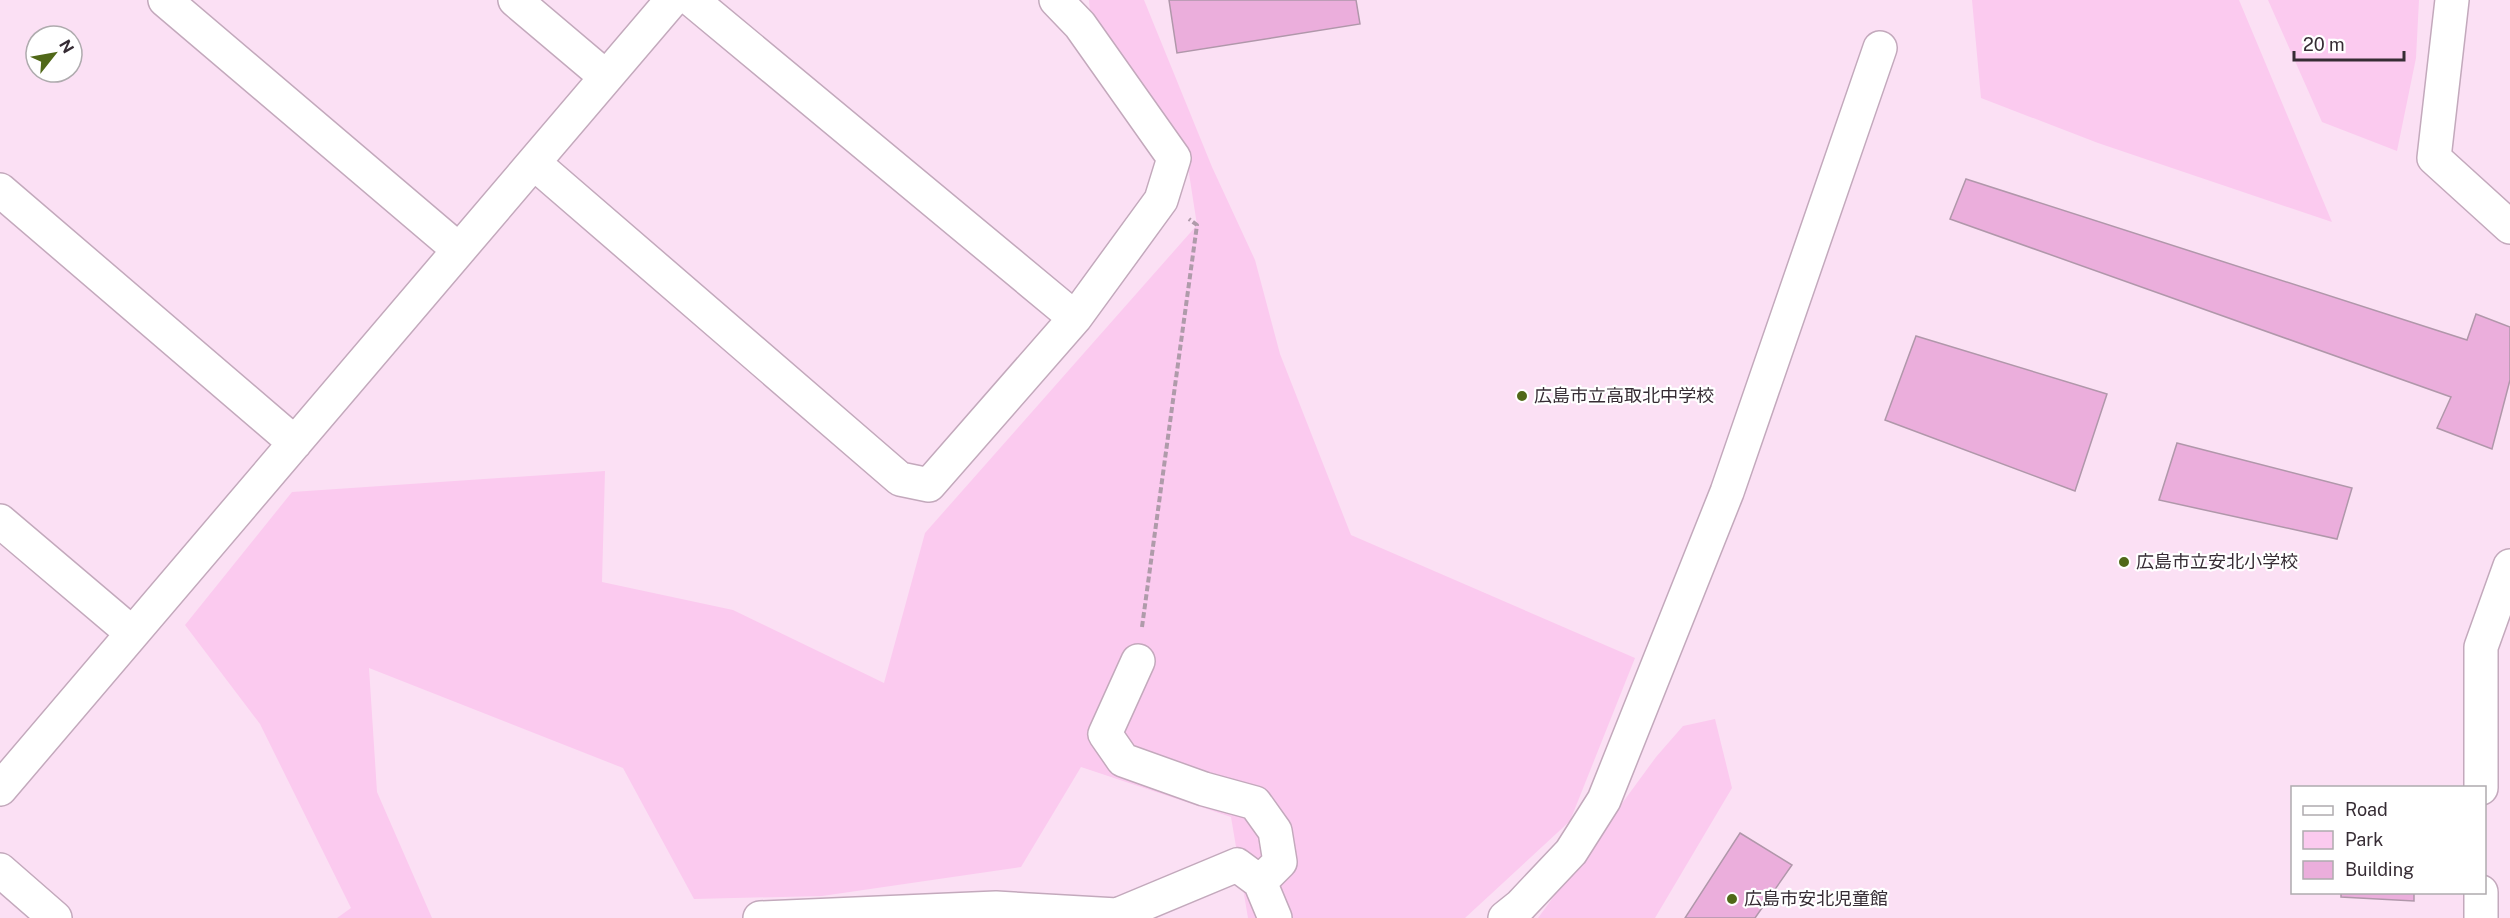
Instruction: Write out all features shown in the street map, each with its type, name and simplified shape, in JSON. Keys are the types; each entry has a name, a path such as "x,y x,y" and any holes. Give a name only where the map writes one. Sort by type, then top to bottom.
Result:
{"street":[{"path":"165,0 459,250"},
{"path":"515,0 606,77"},
{"path":"0,789 672,0"},
{"path":"692,0 1075,318"},
{"path":"534,163 900,479 929,485 1075,318 1161,200 1174,158 1080,25 1056,0"},
{"path":"2452,0 2434,158 2510,227"},
{"path":"1505,918 1520,906 1571,852 1604,800 1727,492 1880,48"},
{"path":"0,190 295,443"},
{"path":"0,521 132,633"},
{"path":"2481,786 2481,647 2510,566"},
{"path":"1138,661 1105,734 1123,760 1204,789 1255,803 1275,831 1280,862 1260,882"},
{"path":"760,918 996,908 1117,915 1237,865 1260,882 1275,918"},
{"path":"0,870 55,918"},
{"path":"2481,894 2481,918"}],"path":[{"path":"1138,661 1197,225 1161,200"}],"green space":[{"path":"1089,0 1144,0 1212,167 1255,260 1280,354 1351,535 1635,658 1570,821 1465,918 1248,918 1231,817 1081,767 1021,867 822,896 694,899 623,768 369,668 377,792 432,918 337,918 351,908 260,724 185,625 292,492 605,471 602,582 733,610 884,683 925,533 1197,225 1188,167 1090,12"},
{"path":"1972,0 2239,0 2332,222 2098,143 1981,98"},
{"path":"2268,0 2419,0 2416,58 2397,151 2322,122"},
{"path":"1715,719 1732,788 1655,918 1538,918 1656,757 1683,726"}],"building":[{"path":"1169,0 1356,0 1360,24 1177,53"},
{"path":"1966,179 2467,340 2476,314 2510,327 2510,380 2492,449 2437,428 2451,397 1950,219"},
{"path":"1916,336 2107,394 2075,491 1885,420"},
{"path":"2177,443 2352,488 2337,539 2159,500"},
{"path":"1740,833 1792,865 1755,918 1685,918"},
{"path":"2341,894 2414,894 2414,901 2341,897"}],"place":[{"name":"広島市立高取北中学校","path":"1522,396"},
{"name":"広島市立安北小学校","path":"2124,562"},
{"name":"広島市安北児童館","path":"1732,899"}]}
